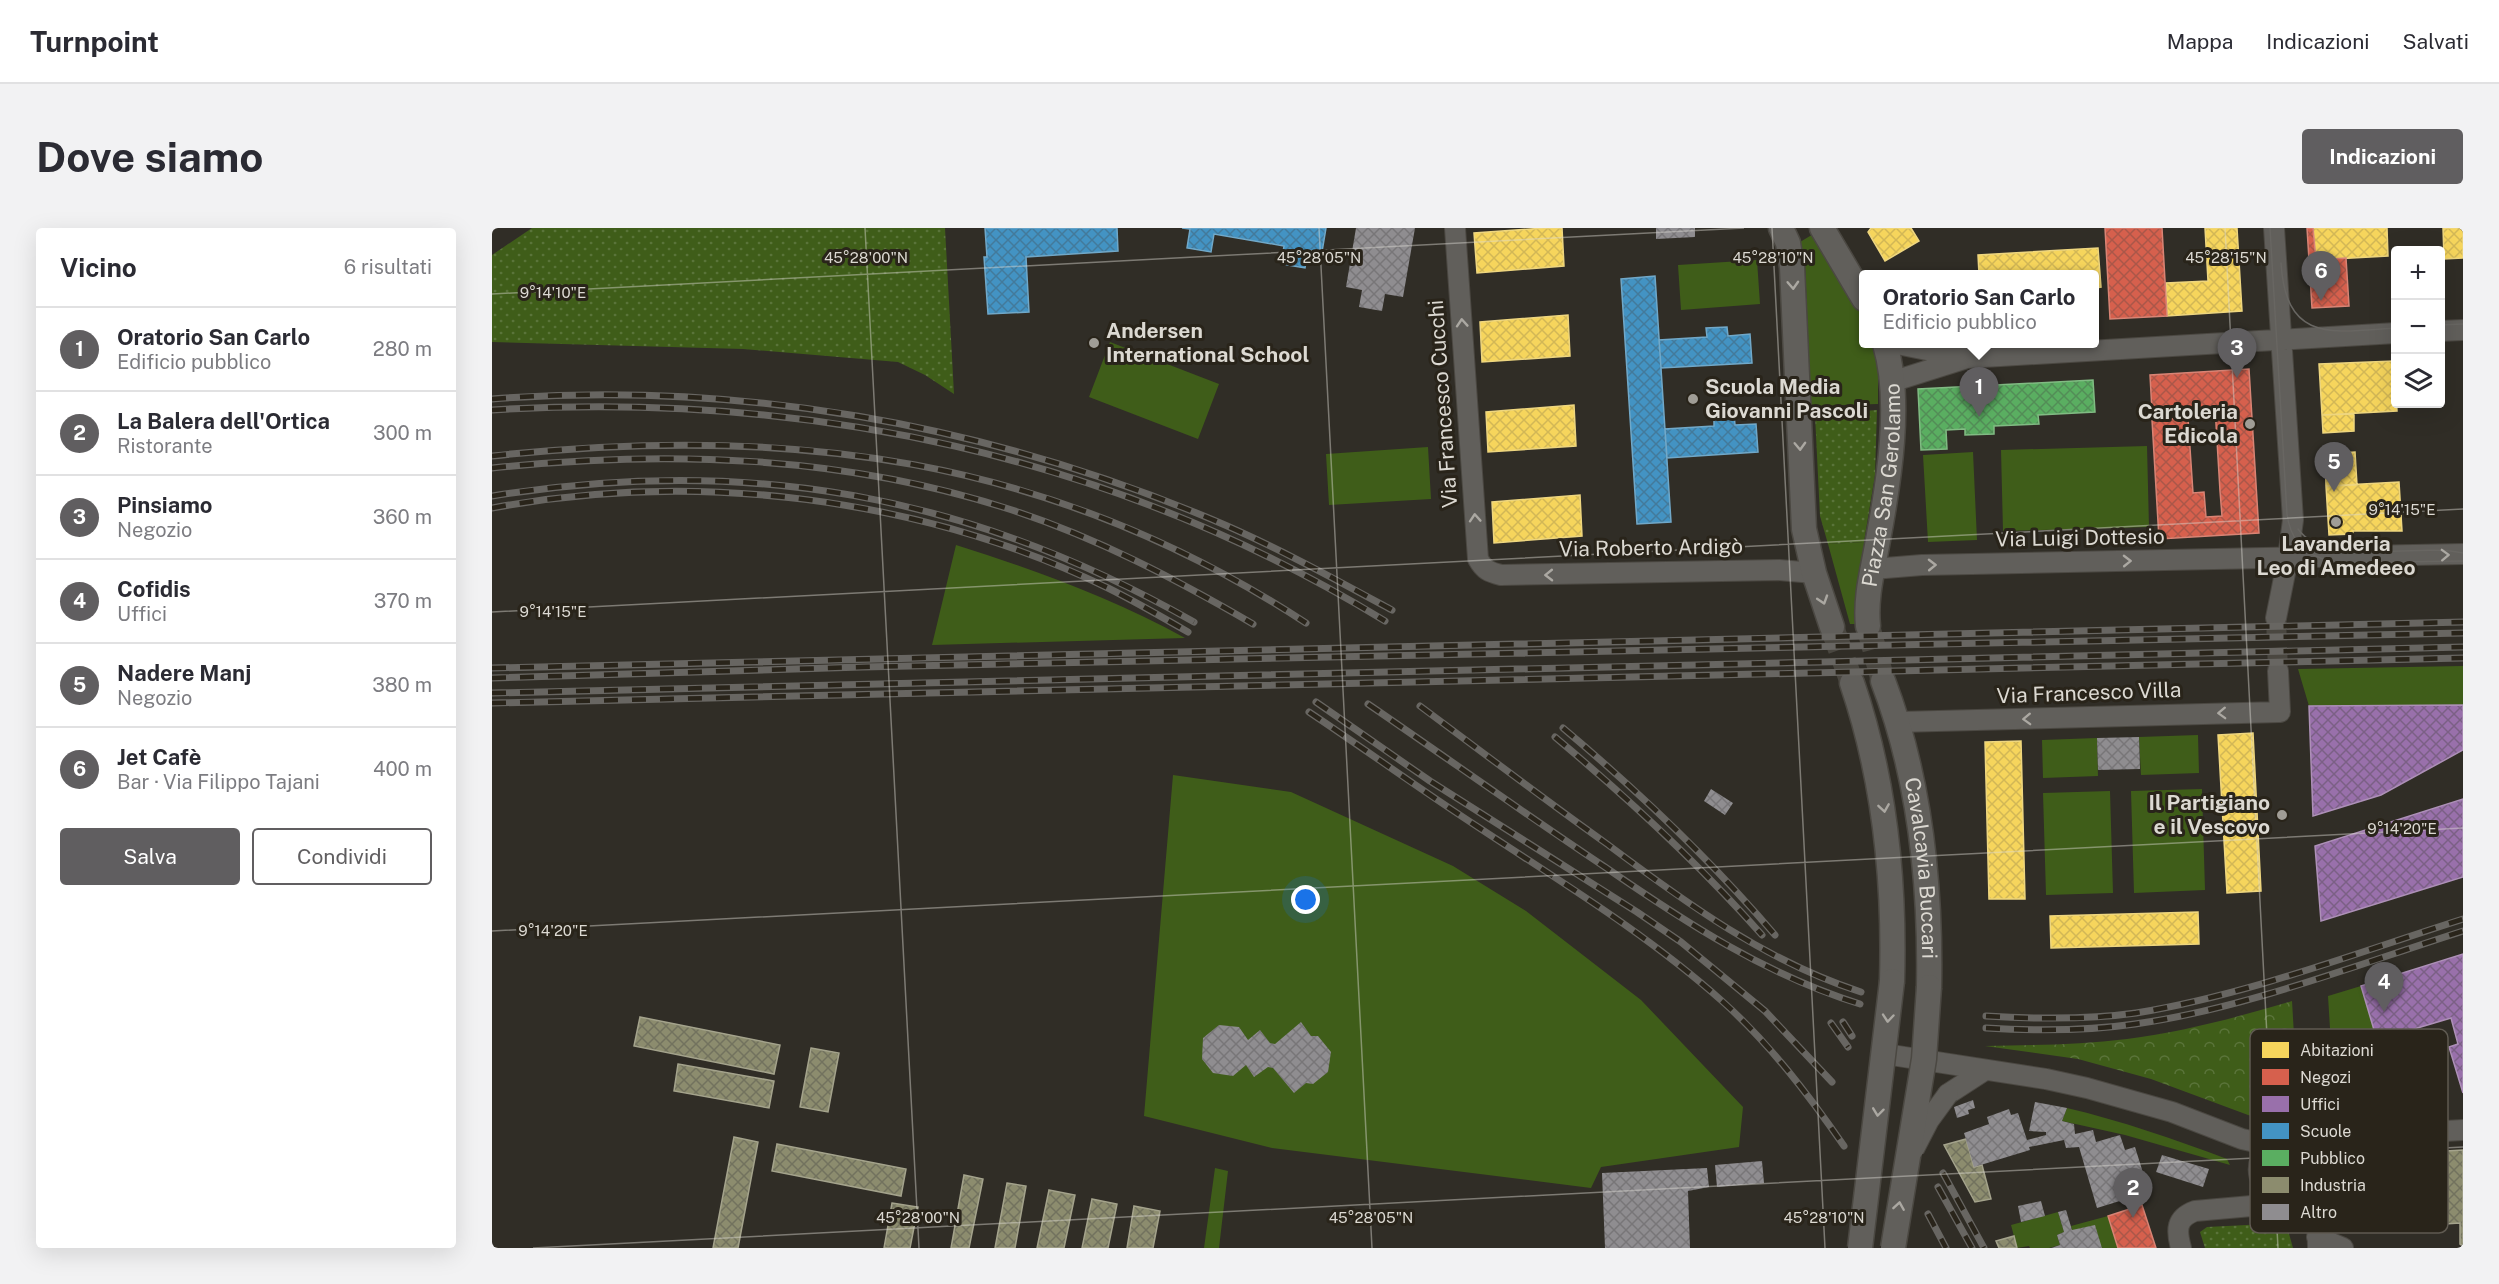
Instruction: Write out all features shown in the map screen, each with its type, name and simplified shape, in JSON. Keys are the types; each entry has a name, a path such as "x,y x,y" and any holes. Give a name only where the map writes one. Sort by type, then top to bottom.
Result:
{"street":[{"name":"Via Francesco Cucchi","path":"1455,228 1478,559 1489,572"},
{"path":"1781,228 1788,243 1792,267 1804,530 1814,573 1832,627"},
{"path":"1822,228 1859,292"},
{"path":"2274,228 2293,520 2276,618"},
{"path":"2445,331 2463,330"},
{"path":"1891,382 1967,358 2391,333"},
{"name":"Piazza San Gerolamo","path":"1868,626 1868,593 1891,452 1891,382 1890,362 1886,348"},
{"path":"1918,348 1967,358"},
{"name":"Via Luigi Dottesio","path":"1873,568 1922,565 2463,555"},
{"name":"Via Roberto Ardigò","path":"1489,572 1501,575 1779,570 1814,573"},
{"name":"Via Francesco Villa","path":"1899,722 2280,712 2278,671"},
{"name":"Cavalcavia Buccari","path":"1883,681 1899,722 1912,781 1924,867 1928,924 1929,987 1924,1059 1893,1248"},
{"name":"Cavalcavia Buccari","path":"1852,683 1873,751 1885,814 1892,899 1892,981 1860,1248"},
{"path":"1885,1054 2046,1079 2127,1098 2250,1141"},
{"name":"Cavalcavia Buccari","path":"1906,1165 1929,1120 1948,1094 1985,1070"},
{"path":"2448,1132 2463,1130"},
{"path":"2242,1139 2250,1149"},
{"path":"2181,1248 2178,1226 2180,1219 2187,1214 2195,1210 2250,1206"},
{"path":"2318,1242 2343,1248"}],"green space":[{"path":"532,228 945,228 954,394 925,375 898,362 743,349 492,342 492,255"},
{"path":"1815,233 1859,310 1859,348 1872,348 1878,364 1878,404 1811,406 1805,263 1800,242"},
{"path":"1757,260 1760,304 1681,310 1678,265"},
{"path":"1110,342 1219,384 1198,439 1089,397"},
{"path":"1877,410 1875,475 1864,542 1828,544 1820,516 1815,415"},
{"path":"2147,446 2149,527 2003,531 2001,450"},
{"path":"1428,447 1431,499 1329,505 1326,454"},
{"path":"1973,452 1977,540 1928,542 1923,455"},
{"path":"1864,542 1861,624 1850,624 1828,544"},
{"path":"956,545 1073,586 1130,610 1185,638 932,645"},
{"path":"2463,666 2463,705 2309,706 2298,669"},
{"path":"2198,735 2199,773 2141,775 2139,737"},
{"path":"2097,738 2098,776 2043,778 2042,740"},
{"path":"1173,775 1291,792 1453,866 1526,911 1641,1000 1743,1107 1739,1147 1601,1167 1591,1188 1272,1148 1144,1116"},
{"path":"2202,789 2205,890 2134,893 2131,791"},
{"path":"2110,791 2113,893 2046,895 2043,793"},
{"path":"2361,986 2374,1029 2330,1029 2328,996"},
{"path":"2292,1001 2294,1029 2250,1029 2250,1116 2151,1079 2078,1059 1985,1046 2109,1041 2169,1032"},
{"path":"2067,1108 2187,1144 2227,1159 2230,1165 2125,1135 2062,1121"},
{"path":"1215,1168 1228,1171 1219,1248 1204,1248"},
{"path":"2058,1212 2064,1232 2057,1235 2060,1245 2049,1248 2030,1248 2029,1246 2017,1248 2011,1225"},
{"path":"2108,1216 2118,1248 2102,1248 2072,1230 2071,1226"},
{"path":"2250,1225 2250,1233 2289,1233 2293,1248 2205,1248 2200,1232 2207,1227"}],"building: Abitazioni":[{"path":"1562,228 1564,266 1477,273 1474,233"},
{"path":"1871,228 1911,228 1919,241 1885,261 1868,232"},
{"path":"2205,228 2237,228 2242,311 2167,316 2166,283 2208,281"},
{"path":"2313,228 2387,228 2388,256 2316,260"},
{"path":"2443,228 2463,228 2463,258 2445,259"},
{"path":"2098,248 2101,287 2099,287 2099,270 1979,270 1978,255"},
{"path":"1568,315 1570,356 1482,362 1480,322"},
{"path":"2391,361 2391,408 2397,408 2397,411 2322,415 2319,364"},
{"path":"1574,405 1576,446 1488,452 1486,412"},
{"path":"2354,414 2354,431 2323,433 2322,415"},
{"path":"2355,452 2357,485 2326,486 2325,454"},
{"path":"2399,482 2402,531 2353,531 2353,534 2329,535 2326,486"},
{"path":"1580,495 1582,536 1494,543 1492,502"},
{"path":"2253,733 2261,891 2227,893 2218,735"},
{"path":"2021,741 2025,899 1989,899 1985,742"},
{"path":"2198,912 2199,944 2051,948 2050,916"}],"building: Negozi":[{"path":"2105,228 2162,228 2167,316 2110,319"},
{"path":"2307,228 2313,228 2316,260 2346,258 2349,306 2312,308"},
{"path":"2249,369 2259,533 2159,539 2152,420 2188,418 2193,493 2204,492 2206,517 2222,516 2215,407 2152,411 2150,375"},
{"path":"2142,1205 2156,1248 2118,1248 2108,1216"}],"building: Uffici":[{"path":"2463,705 2463,750 2381,795 2313,816 2309,706"},
{"path":"2463,799 2463,877 2321,921 2315,846"},
{"path":"2463,954 2463,1093 2449,1047 2458,1044 2451,1018 2414,1029 2374,1029 2361,986"}],"building: Scuole":[{"path":"985,228 1117,228 1118,251 1026,257 1029,312 988,314 984,257 987,257"},
{"path":"1182,228 1326,228 1322,252 1308,250 1305,268 1281,264 1284,246 1214,234 1211,252 1187,248 1190,229"},
{"path":"1655,276 1671,522 1637,524 1621,279"},
{"path":"1727,327 1728,336 1750,334 1752,363 1661,368 1659,340 1707,337 1706,328"},
{"path":"1734,414 1735,425 1756,424 1758,452 1667,458 1665,429 1714,426 1714,415"}],"building: Pubblico":[{"path":"2093,380 2095,412 2038,415 2039,424 1994,426 1994,434 1965,435 1965,429 1946,430 1947,449 1921,450 1918,389"}],"building: Industria":[{"path":"640,1017 780,1045 774,1074 634,1046"},
{"path":"811,1048 839,1053 828,1112 800,1107"},
{"path":"678,1064 774,1081 769,1108 674,1091"},
{"path":"734,1137 758,1142 738,1248 713,1248"},
{"path":"1966,1139 1974,1167 1982,1165 1991,1199 1975,1202 1944,1145"},
{"path":"777,1144 906,1169 901,1196 772,1171"},
{"path":"2463,1150 2463,1246 2460,1244 2460,1223 2448,1224 2448,1151"},
{"path":"964,1175 983,1179 969,1248 951,1248"},
{"path":"1007,1183 1026,1186 1015,1248 995,1248"},
{"path":"1049,1190 1075,1195 1064,1248 1037,1248"},
{"path":"1092,1199 1117,1204 1108,1248 1082,1248"},
{"path":"892,1203 918,1207 910,1248 884,1248"},
{"path":"1134,1206 1160,1211 1153,1248 1127,1248"},
{"path":"2014,1236 2017,1248 1999,1248 1996,1241"}],"building: Altro":[{"path":"1356,228 1415,228 1403,297 1385,294 1382,311 1359,307 1362,290 1346,287"},
{"path":"1656,228 1695,228 1695,237 1656,239"},
{"path":"2139,737 2140,769 2098,770 2097,738"},
{"path":"1711,789 1733,803 1725,815 1704,801"},
{"path":"1301,1022 1311,1036 1318,1036 1331,1052 1328,1072 1313,1084 1306,1083 1294,1093 1273,1068 1268,1067 1254,1077 1246,1065 1233,1076 1213,1073 1202,1059 1203,1038 1219,1025 1239,1027 1248,1040 1260,1030 1270,1043 1275,1044"},
{"path":"1973,1100 1975,1108 1968,1110 1969,1114 1957,1118 1954,1107"},
{"path":"2035,1102 2067,1108 2062,1121 2074,1124 2075,1134 2093,1130 2096,1142 2120,1135 2125,1150 2135,1147 2149,1192 2097,1208 2079,1147 2066,1148 2064,1140 2029,1147 2030,1150 1974,1167 1964,1133 1989,1124 1987,1117 2009,1109 2011,1115 2018,1113 2027,1140 2046,1135 2046,1132 2029,1131"},
{"path":"2162,1155 2209,1169 2203,1187 2156,1172"},
{"path":"1762,1161 1764,1183 1717,1187 1715,1165"},
{"path":"1707,1168 1709,1187 1688,1191 1690,1248 1605,1248 1602,1173"},
{"path":"2041,1201 2045,1216 2021,1222 2018,1206"},
{"path":"2066,1210 2072,1230 2095,1225 2102,1248 2051,1248 2060,1245 2057,1235 2064,1232 2058,1212"}],"tunnel":[{"path":"2276,618 2278,671"},
{"path":"1868,626 1883,681"},
{"path":"1832,627 1852,683"}],"tram line":[{"path":"2270,228 2287,514 2292,532 2300,545 2311,554 2340,562 2463,561"},
{"path":"2281,263 2285,289 2292,308 2303,320 2333,331 2391,328"},
{"path":"2445,325 2463,324"},
{"path":"2298,529 2311,541 2329,548 2374,552 2444,550 2463,553"}],"railway":[{"path":"492,399 584,395 676,396 768,404 859,416 949,434 1037,458 1125,486 1211,519 1280,551 1392,610"},
{"path":"492,410 610,407 726,412 842,425 955,446 1066,476 1175,515 1282,563 1385,621"},
{"path":"492,456 602,447 709,445 813,451 915,465 1015,488 1113,522 1210,567 1306,623"},
{"path":"492,468 557,462 689,459 820,468 884,478 949,492 1012,510 1075,533 1195,591 1253,624"},
{"path":"492,496 586,484 678,480 767,484 854,496 940,515 1025,543 1109,578 1194,622"},
{"path":"492,508 570,497 649,492 728,493 807,500 885,513 961,532 1036,557 1108,588 1188,632"},
{"path":"492,668 2463,622"},
{"path":"492,678 862,667 2463,633"},
{"path":"492,693 2463,647"},
{"path":"492,703 2463,658"},
{"path":"1316,702 1430,781 1681,942 1765,1011 1832,1082"},
{"path":"1368,704 1575,847 1696,927 1792,978 1860,1004"},
{"path":"1420,706 1697,909 1760,948 1793,965 1861,992"},
{"path":"1309,712 1664,953 1722,1001 1756,1034 1802,1088 1844,1146"},
{"path":"1563,728 1673,827 1775,935"},
{"path":"1555,737 1662,832 1762,935"},
{"path":"1986,1016 2098,1017 2178,1005 2219,996 2301,972 2463,919"},
{"path":"1986,1028 2080,1029 2135,1024 2176,1017 2259,997 2463,931"},
{"path":"1843,1022 1852,1036"},
{"path":"1831,1023 1848,1047"},
{"path":"1943,1173 1984,1248"},
{"path":"1938,1187 1972,1248"},
{"path":"1928,1214 1946,1248"}],"place":[{"name":"Jet Cafè","path":"2321,301"},
{"name":"Andersen International School","path":"1094,343"},
{"name":"Pinsiamo","path":"2237,378"},
{"name":"Scuola Media Giovanni Pascoli","path":"1693,399"},
{"name":"Oratorio San Carlo","path":"1979,417"},
{"name":"Cartoleria Edicola","path":"2250,424"},
{"name":"Nadere Manj","path":"2334,492"},
{"name":"Lavanderia Leo di Amedeeo","path":"2336,522"},
{"name":"Il Partigiano e il Vescovo","path":"2282,815"},
{"name":"Cofidis","path":"2384,1012"},
{"name":"La Balera dell'Ortica","path":"2133,1218"}]}
